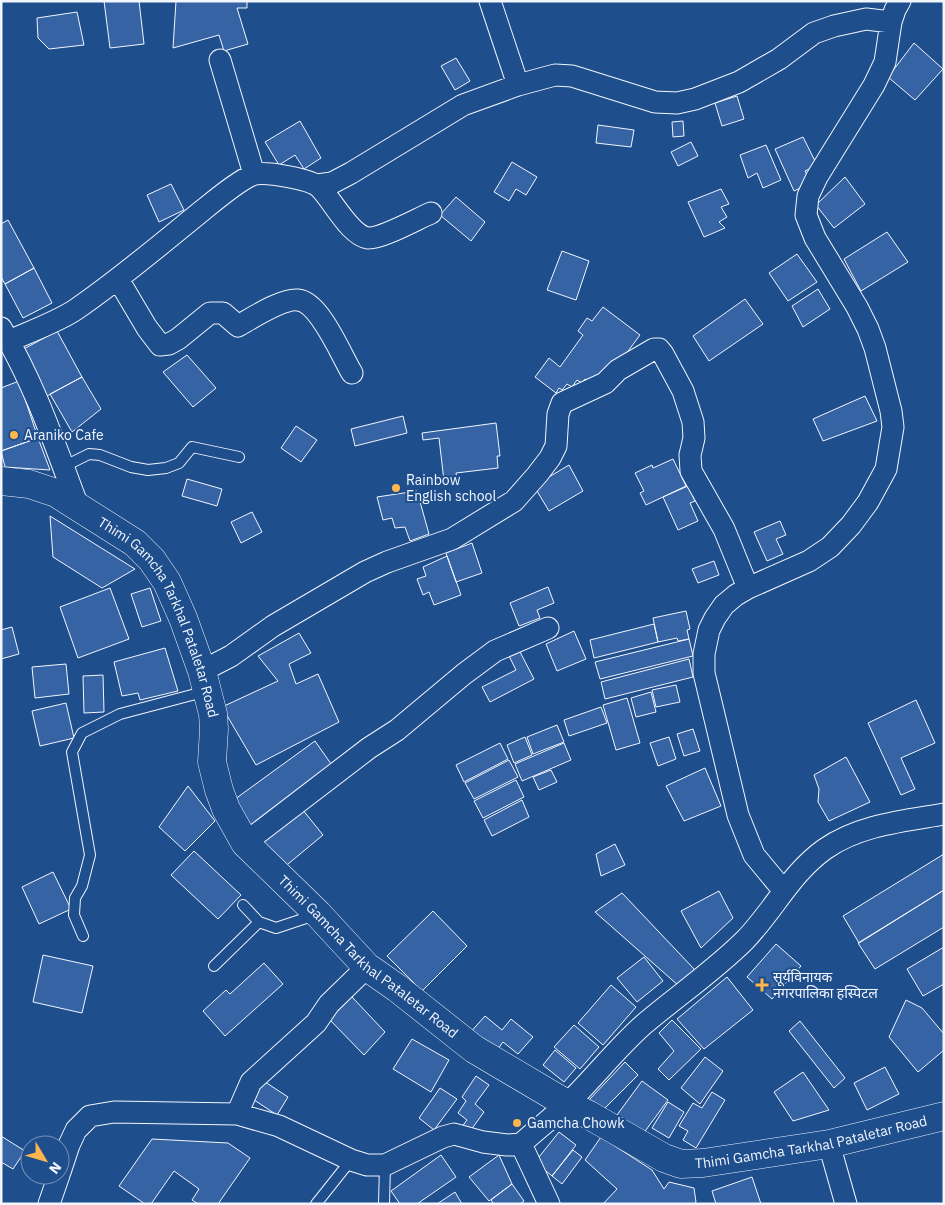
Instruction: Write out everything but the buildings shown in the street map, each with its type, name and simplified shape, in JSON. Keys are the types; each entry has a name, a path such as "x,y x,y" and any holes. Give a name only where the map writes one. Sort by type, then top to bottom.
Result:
{"street":[{"path":"490,1 518,85"},
{"path":"783,890 754,855 738,815 704,673 704,654 709,630 724,605 748,588 809,561 830,547 851,525 868,502 886,470 892,428 891,411 875,348 857,307 815,238 806,215 808,196 817,177 874,85 886,62 891,22 900,1"},
{"path":"79,509 46,422 5,334 72,312 118,279 221,195 254,174 285,175 317,185 332,184 463,105 518,85 555,75 572,76 655,102 677,103 695,99 739,82 779,59 814,33 866,19 891,22"},
{"path":"220,60 254,174"},
{"path":"317,185 356,234 366,238 375,238 431,213"},
{"path":"118,279 160,346 178,339 210,313 223,313 238,326 271,307 296,300 307,302 319,314 352,373"},
{"path":"205,681 231,656 281,621 365,572 387,562 452,539 514,501 537,475 556,446 558,414 562,403 605,383 618,370 654,349 658,349 663,354 684,392 693,422 694,438 690,455 692,471 724,529 748,588"},
{"name":"Thimi Gamcha Tarkhal Pataletar Road","path":"1,481 29,484 56,493 135,543 152,560 167,582 184,618 205,681 213,714 212,762 226,809 245,843 318,914 367,968 397,988 474,1049 664,1158 681,1164 703,1164 829,1144 944,1116"},
{"path":"245,843 369,748 398,730 464,674 495,652 548,628"},
{"path":"70,1146 76,1130 90,1116 114,1112 237,1114 279,1126 351,1160 368,1165 385,1165 443,1137 454,1134 484,1142 507,1145 521,1144 567,1104 642,1026 726,958 745,940 763,920 783,890 802,867 826,848 864,829 944,814"},
{"path":"237,1114 251,1082 316,1023 329,1004 367,968"},
{"path":"521,1144 548,1204"},
{"path":"829,1144 846,1204"},
{"path":"49,1204 56,1185"}],"lane":[{"path":"63,467 89,454 100,455 131,467 148,470 166,468 179,463 192,447 239,457"},
{"path":"83,936 74,915 75,898 82,886 90,855 72,752 82,733 120,714 205,681"},
{"path":"243,905 259,922 276,928 318,914"},
{"path":"214,966 259,922"},
{"path":"316,1204 351,1160"},
{"path":"384,1204 385,1165"}],"place":[{"name":"Araniko Cafe","path":"14,435"},
{"name":"Rainbow English school","path":"396,488"},
{"name":"सूर्यविनायक नगरपालिका हस्पिटल","path":"762,985"},
{"name":"Gamcha Chowk","path":"517,1123"}]}
